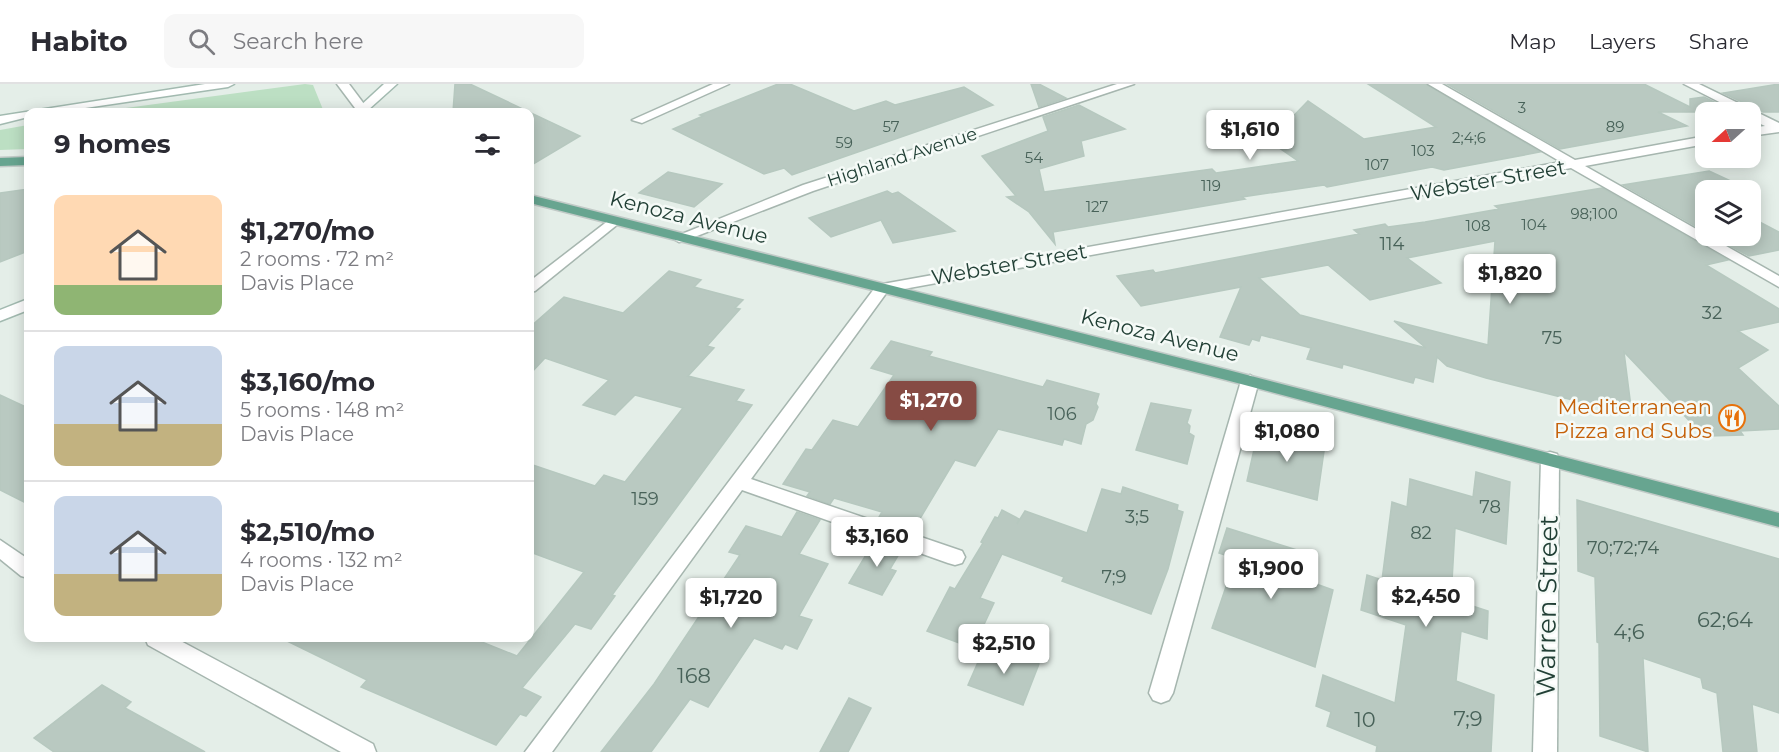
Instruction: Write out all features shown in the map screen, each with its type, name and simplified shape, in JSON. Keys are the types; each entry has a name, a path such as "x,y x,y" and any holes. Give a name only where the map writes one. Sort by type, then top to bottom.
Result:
{"main road":[{"path":"0,162 24,161"},
{"name":"Kenoza Avenue","path":"534,200 1250,381 1779,520"}],"street":[{"path":"65,108 228,84"},
{"path":"343,84 362,108"},
{"path":"367,108 391,84"},
{"path":"638,120 723,84"},
{"name":"Highland Avenue","path":"680,238 808,188 1109,86 1128,84"},
{"path":"1434,84 1779,282"},
{"path":"1690,84 1727,102"},
{"path":"0,120 24,115"},
{"path":"1761,119 1778,127"},
{"path":"1761,130 1778,127"},
{"name":"Webster Street","path":"882,288 1206,228 1576,165 1695,142"},
{"path":"534,285 613,221"},
{"path":"537,752 882,288"},
{"path":"0,316 24,306"},
{"path":"1161,693 1250,381"},
{"name":"Warren Street","path":"1545,752 1550,459"},
{"path":"737,481 955,557"},
{"path":"0,548 24,567"},
{"path":"163,642 364,752"}],"green space":[{"path":"305,84 313,85 322,108 126,108"},
{"path":"24,126 24,149 0,150 0,130"}],"building":[{"path":"455,84 470,84 521,108 453,108"},
{"path":"778,84 790,84 854,111 886,101 895,105 964,87 993,105 792,175 784,168 764,174 673,129 703,116 700,115"},
{"path":"1031,84 1039,84 1066,98 1039,107"},
{"path":"1368,84 1426,84 1540,152 1444,170 1432,167 1327,187 1324,185 1242,197 1245,199 1053,232 1055,244 1029,212 1007,197 1016,196 982,156 1048,131 1043,117 1079,105 1125,129 1081,141 1084,156 1039,169 1044,192 1212,169 1216,173 1298,161 1269,141 1308,101 1364,139 1436,127"},
{"path":"1447,84 1644,84 1690,107 1690,99 1704,97 1714,102 1695,102 1695,112 1658,112 1687,126 1560,149"},
{"path":"1779,84 1779,112 1763,112 1761,102 1742,102 1723,93"},
{"path":"534,114 580,136 534,164"},
{"path":"1709,171 1728,180 1695,180 1695,226 1623,185"},
{"path":"668,172 722,184 694,207 639,193"},
{"path":"1602,188 1695,241 1695,246 1704,246 1728,260 1706,265 1779,309 1779,322 1738,331 1768,350 1738,368 1779,406 1779,429 1740,431 1743,435 1709,436 1706,432 1700,432 1624,352 1632,415 1486,378 1447,366 1437,357 1433,382 1415,377 1413,383 1343,364 1342,368 1307,359 1311,348 1261,335 1259,341 1252,339 1249,345 1220,337 1241,287 1141,306 1117,276 1153,270 1155,273 1359,234 1354,230 1385,224 1388,227 1499,209 1495,206","holes":["1495,241 1488,345 1394,321 1426,348 1300,315 1259,278 1328,265 1370,300 1441,283 1407,258"]},
{"path":"24,190 24,253 0,262 0,193"},
{"path":"887,191 892,194 898,192 955,231 893,243 881,220 831,237 809,218"},
{"path":"1761,223 1779,232 1779,250 1749,256 1730,246 1761,246"},
{"path":"669,271 701,280 694,287 743,300 735,308 740,309 707,346 714,348 688,376 744,390 736,401 752,405 612,595 615,596 591,629 575,624 522,688 541,697 526,716 520,714 496,745 361,687 367,680 289,642 482,642 517,656 528,642 534,642 534,635 584,572 534,553 534,465 595,486 604,475 625,482 683,408 635,395 615,415 583,405 609,380 545,358 534,370 534,323 564,297 623,313"},
{"path":"891,341 932,352 929,356 1043,387 1047,380 1099,394 1096,404 1098,407 1093,420 1086,424 1081,444 1064,439 1062,445 998,429 975,466 955,460 912,532 885,522 887,520 879,517 882,512 834,498 830,504 807,496 810,492 783,484 806,449 812,450 833,420 858,427 894,375 871,368"},
{"path":"0,395 24,406 24,502 0,490"},
{"path":"1151,403 1191,410 1187,423 1190,426 1189,433 1194,436 1187,464 1136,450"},
{"path":"1259,427 1325,444 1317,500 1247,481"},
{"path":"1476,472 1510,482 1506,544 1455,528 1451,599 1488,611 1487,639 1461,631 1456,681 1494,695 1491,752 1376,752 1377,746 1327,726 1331,712 1316,706 1323,675 1395,703 1406,625 1361,610 1367,575 1382,580 1392,502 1407,507 1410,479 1473,497"},
{"path":"1123,487 1178,505 1177,510 1183,512 1168,569 1151,614 1062,581 1064,577 1002,554 980,598 994,603 973,648 927,631 950,587 955,589 983,543 981,542 995,517 998,518 1002,510 1019,519 1017,524 1025,511 1087,533 1102,489 1121,494"},
{"path":"1577,500 1779,559 1779,713 1752,704 1757,752 1723,752 1717,693 1703,688 1701,678 1643,658 1648,752 1600,736 1599,643 1597,642 1595,577 1578,571"},
{"path":"797,512 820,520 799,554 828,564 799,616 812,620 797,649 785,644 782,649 754,638 708,707 690,699 651,752 601,752 654,684 740,555 729,552 746,526 782,537"},
{"path":"1227,528 1297,550 1291,575 1333,590 1315,667 1212,628 1234,563 1229,562 1231,557 1219,553"},
{"path":"875,540 902,549 890,569 896,571 882,595 849,583"},
{"path":"986,644 1039,664 1023,705 968,685"},
{"path":"102,685 131,702 125,708 205,752 54,752 34,738"},
{"path":"849,698 871,708 848,752 820,752"}],"place":[{"name":"Mediterranean Pizza and Subs","path":"1732,418"}]}
